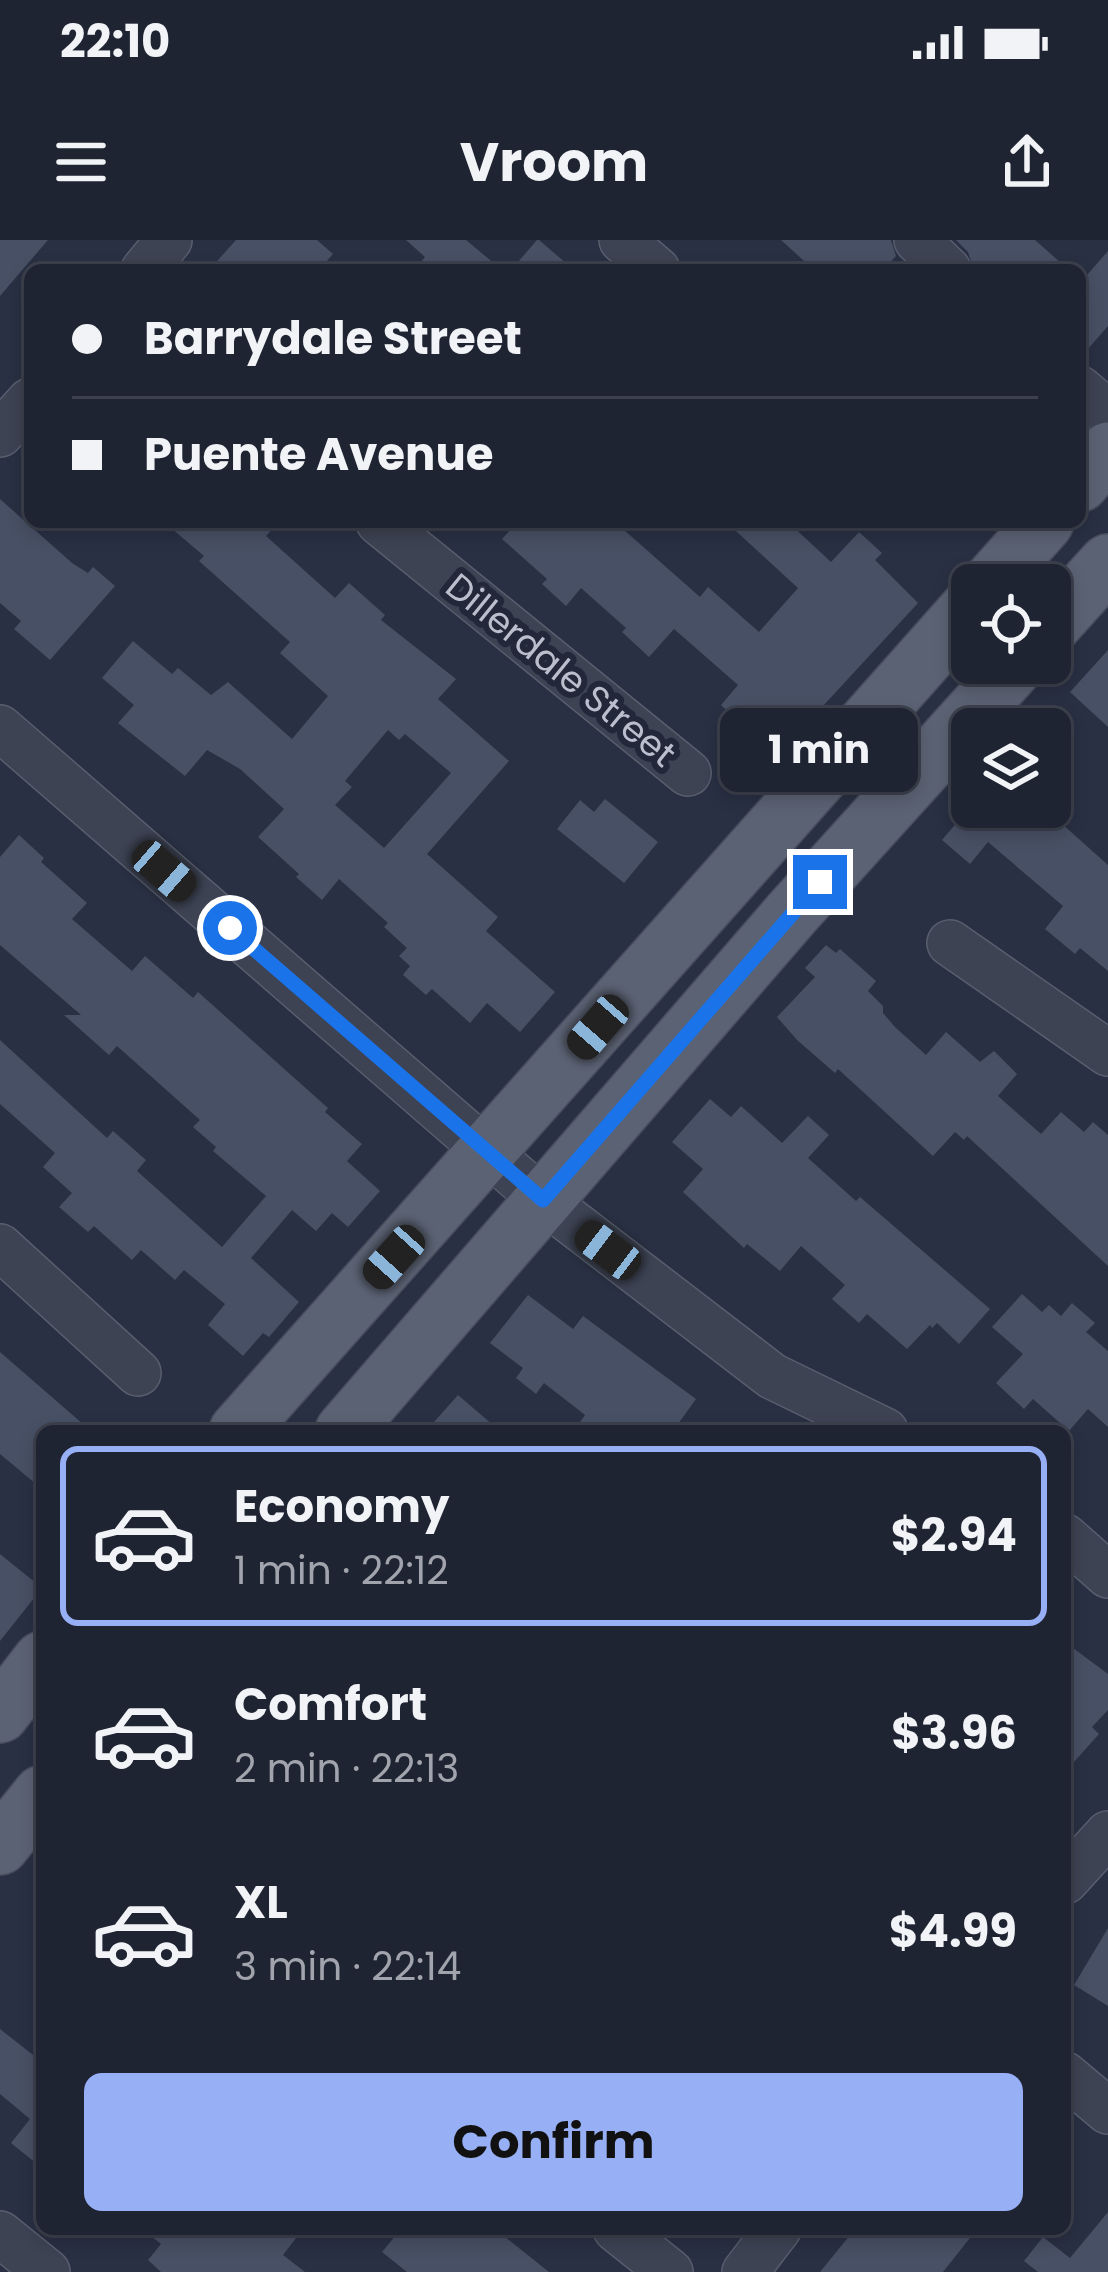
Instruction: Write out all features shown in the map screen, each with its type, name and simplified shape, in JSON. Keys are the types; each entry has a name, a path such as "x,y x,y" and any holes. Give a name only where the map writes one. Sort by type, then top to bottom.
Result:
{"main road":[{"path":"1086,476 1108,451"},
{"path":"1008,564 1040,528"},
{"path":"1071,604 1108,563"},
{"path":"243,1425 951,629"},
{"path":"349,1425 792,913 999,684"},
{"path":"0,1714 36,1668"},
{"path":"0,1846 36,1801"}],"street":[{"path":"149,264 169,240"},
{"path":"622,240 649,264"},
{"path":"917,240 942,264"},
{"path":"0,434 24,407"},
{"name":"Dillerdale Street","path":"386,528 688,773"},
{"path":"0,728 543,1200 772,1376 873,1425"},
{"path":"950,943 1108,1053"},
{"path":"0,1247 138,1373"},
{"path":"1071,1542 1108,1575"},
{"path":"1071,1874 1108,1834"},
{"path":"1071,2079 1108,2111"},
{"path":"0,2234 46,2272"},
{"path":"624,2235 670,2272"},
{"path":"745,2272 773,2235"}],"building":[{"path":"0,240 48,240 24,264 0,296"},
{"path":"236,240 317,240 333,254 324,264 214,264"},
{"path":"406,240 466,240 495,264 419,264 425,257"},
{"path":"539,240 567,264 516,264"},
{"path":"781,240 891,240 896,256 889,264 807,264"},
{"path":"956,240 1035,240 1062,264 972,264"},
{"path":"1108,251 1108,326 1086,351 1086,276"},
{"path":"0,499 24,520 24,528 33,528 72,563 88,573 93,567 115,586 50,660 14,629 21,621 0,603"},
{"path":"171,528 273,528 266,536 335,598 349,583 385,615 381,620 456,679 438,699 509,761 427,854 498,917 486,931 555,992 520,1032 487,1003 470,1023 432,989 426,995 403,975 410,966 399,956 407,948 384,927 388,923 339,879 322,900 296,877 299,874 258,837 284,809 240,769 207,750 185,776 118,723 134,705 102,678 133,641 172,674 178,668 211,695 228,682 292,739 328,696 280,653 290,642 199,561 204,556","holes":["388,730 399,740 405,734 451,773 384,848 335,805 352,787 345,781"]},
{"path":"512,528 622,528 700,597 708,587 759,632 798,588 733,528 794,528 831,562 859,532 882,553 875,560 918,603 775,758 721,705 738,685 674,629 649,657 622,632 626,628 581,588 566,606 542,584 547,579 502,539"},
{"path":"1108,650 1108,727 1070,692"},
{"path":"605,799 658,842 624,883 557,829 580,800 594,812"},
{"path":"952,828 1067,828 1108,865 1108,971 1080,948 1075,954 1045,929 1063,906 988,842 970,864 942,840"},
{"path":"19,835 87,903 72,919 132,971 145,956 193,998 198,992 362,1144 347,1161 380,1191 348,1227 332,1213 316,1231 292,1210 251,1258 299,1302 269,1337 263,1333 243,1356 208,1325 225,1304 184,1270 175,1280 141,1250 132,1260 94,1226 88,1232 59,1207 72,1193 43,1167 55,1153 0,1104 0,1040 107,1138 113,1131 146,1160 137,1171 222,1247 266,1196 213,1151 216,1147 193,1127 200,1120 117,1046 109,1055 64,1015 81,1015 0,945 0,857"},
{"path":"826,945 836,953 840,949 876,981 868,991 895,1027 926,1055 946,1032 980,1062 994,1051 1017,1074 998,1096 1041,1134 1061,1112 1084,1132 1093,1122 1108,1135 1108,1266 967,1136 964,1140 955,1132 933,1156 838,1069 835,1073 797,1040 777,1017 815,977 805,968"},
{"path":"710,1099 731,1117 741,1106 782,1143 808,1116 829,1135 808,1158 990,1309 959,1344 937,1323 907,1349 867,1314 859,1323 832,1299 845,1285 801,1246 780,1271 747,1244 744,1248 683,1192 703,1169 672,1142"},
{"path":"1022,1294 1042,1312 1049,1305 1061,1316 1072,1303 1095,1323 1086,1332 1108,1351 1108,1427 1088,1409 1071,1429 1033,1399 1024,1409 996,1383 1023,1354 992,1327"},
{"path":"528,1295 573,1329 583,1316 696,1399 677,1425 578,1425 585,1415 544,1383 536,1394 516,1378 523,1368 490,1343"},
{"path":"0,1352 84,1425 36,1425 36,1484 0,1454"},
{"path":"458,1395 493,1425 431,1425"},
{"path":"0,1554 36,1583 36,1596 0,1641"},
{"path":"1071,1646 1108,1674 1108,1710 1092,1727 1099,1734 1071,1765"},
{"path":"1108,1928 1108,2006 1074,1985"},
{"path":"0,2029 36,2057 36,2163 11,2143 30,2119 0,2094"},
{"path":"1108,2212 1108,2272 1038,2272 1024,2261 1043,2237 1070,2258"},
{"path":"150,2235 298,2235 283,2255 305,2272 161,2272 148,2260 161,2244"},
{"path":"396,2235 503,2235 549,2272 407,2272 382,2252"},
{"path":"850,2235 972,2235 943,2272 820,2272"}],"route":[{"path":"230,928 543,1200 820,882"}]}
